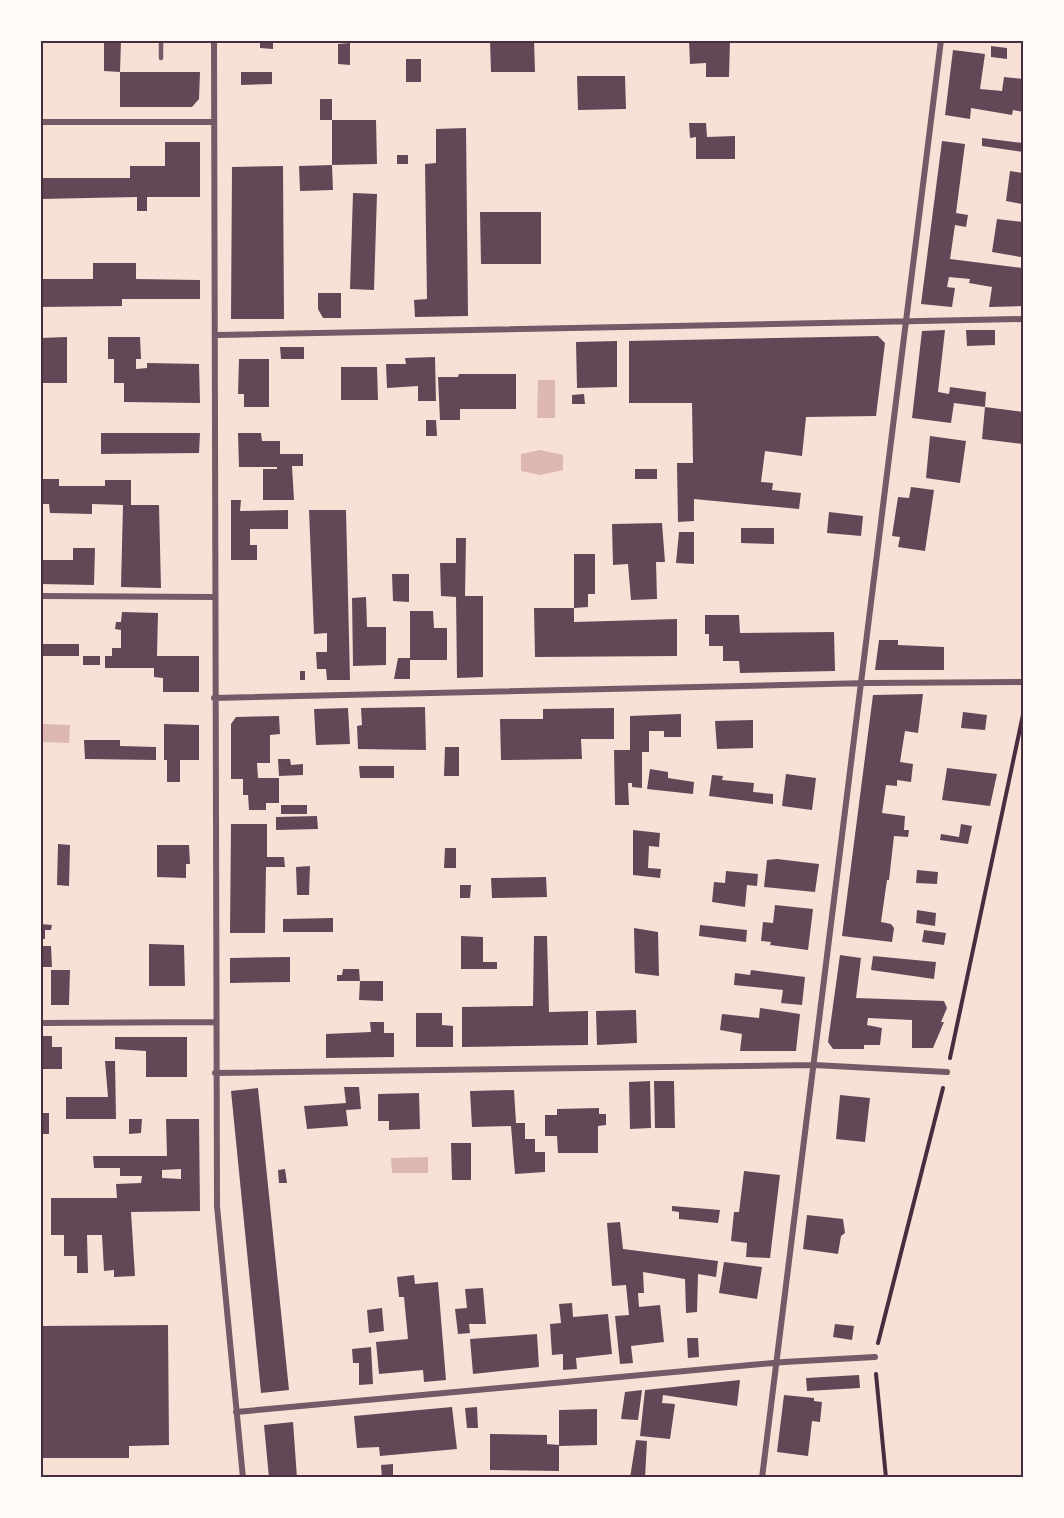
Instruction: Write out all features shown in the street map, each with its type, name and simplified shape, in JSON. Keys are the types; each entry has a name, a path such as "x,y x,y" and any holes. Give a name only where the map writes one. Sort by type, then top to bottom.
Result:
{"street":[{"path":"214,40 217,335 214,597 217,1206 243,1478"},
{"path":"762,1478 941,40"},
{"path":"40,122 214,122"},
{"path":"217,335 1023,319"},
{"path":"40,597 214,597"},
{"path":"214,698 1023,682"},
{"path":"40,1023 216,1022"},
{"path":"215,1074 814,1065 947,1072"},
{"path":"236,1412 776,1363 874,1357"}],"lane":[{"path":"160,40 161,58"}],"path":[{"path":"885,1478 874,1357 947,1072 1023,710"}],"shaded area":[{"path":"538,380 555,380 555,418 537,418"},
{"path":"540,450 563,455 563,470 540,475 521,471 521,454"},
{"path":"41,724 70,725 69,743 41,742"},
{"path":"428,1157 428,1173 392,1173 391,1158"}],"building":[{"path":"104,40 121,40 120,72 104,71"},
{"path":"260,40 273,40 273,49 260,48"},
{"path":"490,40 534,40 535,72 491,72"},
{"path":"689,40 730,40 729,77 706,77 706,63 690,64"},
{"path":"350,43 350,65 338,64 338,44"},
{"path":"991,46 1007,48 1007,59 991,57"},
{"path":"953,50 985,54 980,89 1002,91 1004,77 1023,79 1023,112 1013,110 1012,115 971,108 970,119 945,115"},
{"path":"406,59 421,59 421,82 406,82"},
{"path":"120,72 200,72 199,99 192,107 120,107"},
{"path":"241,72 272,72 272,84 241,85"},
{"path":"577,76 625,76 626,109 578,110"},
{"path":"320,99 332,99 332,120 320,120"},
{"path":"332,120 376,120 377,164 332,165"},
{"path":"689,123 706,123 707,137 735,136 735,159 696,159 696,137 690,138"},
{"path":"466,128 468,316 415,317 414,300 427,299 425,164 436,163 436,129"},
{"path":"982,138 1023,143 1023,152 982,146"},
{"path":"942,141 965,144 956,213 968,215 966,227 955,225 950,259 1023,268 1023,306 989,307 992,287 969,283 970,279 949,277 947,287 955,288 952,307 921,304"},
{"path":"165,142 200,142 200,197 147,197 147,211 137,211 137,197 40,199 40,178 130,178 130,166 165,166"},
{"path":"397,155 408,155 408,164 397,164"},
{"path":"332,165 333,190 300,191 299,166"},
{"path":"283,166 284,319 231,319 232,167"},
{"path":"1010,171 1023,173 1022,204 1006,201"},
{"path":"353,193 377,194 374,290 350,289"},
{"path":"480,212 541,212 541,264 481,264"},
{"path":"997,219 1023,222 1021,257 992,252"},
{"path":"93,263 136,263 136,279 200,280 200,299 122,299 122,306 40,307 40,279 93,279"},
{"path":"318,293 341,293 341,318 323,318 318,309"},
{"path":"945,330 938,392 949,394 950,387 986,392 985,407 954,403 951,423 912,418 922,331"},
{"path":"966,330 995,330 995,345 967,346"},
{"path":"878,336 885,343 876,416 806,417 802,456 765,451 761,482 773,483 772,490 801,493 799,509 694,499 694,521 678,522 677,463 693,463 692,403 629,403 629,341"},
{"path":"67,337 67,383 40,383 40,338"},
{"path":"108,337 140,337 141,359 136,359 136,369 147,368 147,363 199,364 200,403 124,402 124,383 114,383 114,359 108,359"},
{"path":"617,341 617,387 577,388 576,342"},
{"path":"280,347 304,347 304,359 281,359"},
{"path":"435,357 436,401 418,401 418,386 387,388 386,364 406,364 405,358"},
{"path":"239,359 269,359 269,407 244,407 244,394 238,394"},
{"path":"341,367 377,367 378,400 341,400"},
{"path":"459,374 516,374 516,409 460,409 460,420 440,420 438,377 458,377"},
{"path":"584,394 585,404 572,404 572,395"},
{"path":"985,407 1023,412 1021,431 1023,432 1023,444 982,439"},
{"path":"426,420 436,420 437,436 426,436"},
{"path":"101,433 200,433 199,453 101,454"},
{"path":"238,433 261,433 262,441 280,441 280,454 303,454 303,466 292,466 294,500 263,500 263,469 277,469 277,467 239,467"},
{"path":"930,436 966,441 960,483 926,478"},
{"path":"635,469 657,469 657,479 635,479"},
{"path":"40,479 59,479 59,486 105,486 105,480 131,480 131,505 159,505 161,588 121,587 123,505 92,504 92,514 50,513 49,504 40,504"},
{"path":"911,487 934,490 925,551 898,547 900,537 892,536 898,497 909,498"},
{"path":"231,500 241,500 240,511 288,510 288,529 250,529 250,545 257,545 257,560 231,560"},
{"path":"309,510 346,510 350,680 327,680 326,669 317,669 316,652 327,652 327,633 314,634"},
{"path":"829,512 863,516 861,536 827,533"},
{"path":"662,523 665,562 656,562 657,599 631,600 628,564 613,565 612,524"},
{"path":"741,528 774,528 774,544 741,543"},
{"path":"679,532 694,532 694,564 676,563"},
{"path":"456,538 466,538 465,596 483,596 483,677 457,678 456,597 441,596 440,563 456,563"},
{"path":"73,548 95,548 94,585 40,584 40,560 73,560"},
{"path":"574,554 595,554 595,594 588,594 588,607 574,608"},
{"path":"392,574 409,574 409,602 393,601"},
{"path":"366,597 367,627 386,627 386,665 353,666 352,598"},
{"path":"534,608 574,608 574,622 677,619 677,656 535,657"},
{"path":"410,611 433,611 434,628 447,628 447,660 410,660 410,679 394,679 398,658 410,658"},
{"path":"122,612 158,613 157,656 199,656 199,692 163,692 163,678 154,677 154,668 105,668 105,656 112,656 112,648 121,648 121,630 115,629 116,622 121,622"},
{"path":"705,615 739,615 740,633 834,632 835,671 740,673 739,661 723,661 723,646 709,646 709,634 705,634"},
{"path":"879,640 898,640 898,645 944,647 944,670 875,670"},
{"path":"40,644 79,644 79,656 40,656"},
{"path":"83,656 100,656 100,665 83,665"},
{"path":"300,671 305,671 305,680 300,680"},
{"path":"923,694 918,733 905,731 900,762 913,764 911,782 897,780 897,786 886,785 882,813 905,816 904,830 909,830 908,837 894,836 889,880 887,880 881,922 891,924 894,928 892,942 842,936 873,695"},
{"path":"425,707 426,750 358,749 357,726 362,725 361,708"},
{"path":"348,708 350,744 316,745 314,709"},
{"path":"614,708 614,739 581,739 582,759 501,760 500,719 543,719 543,709"},
{"path":"963,712 987,715 985,730 961,728"},
{"path":"681,714 681,737 664,737 664,731 649,731 649,752 642,752 642,788 632,787 632,783 628,783 629,805 615,805 614,750 630,750 630,716"},
{"path":"279,716 280,734 270,735 270,763 257,763 258,778 279,778 279,803 266,803 266,810 249,810 248,795 243,795 243,779 231,779 231,724 236,717"},
{"path":"753,720 753,748 717,749 715,721"},
{"path":"164,724 199,725 199,760 180,760 180,782 167,782 167,760 164,760"},
{"path":"84,740 120,740 120,746 156,747 156,760 85,759"},
{"path":"445,747 459,747 459,776 444,776"},
{"path":"278,759 290,759 291,765 303,764 303,775 279,776"},
{"path":"359,766 394,766 394,778 360,778"},
{"path":"947,768 997,774 990,806 942,800"},
{"path":"650,769 668,772 668,778 694,782 693,794 647,789"},
{"path":"786,774 816,778 812,810 782,806"},
{"path":"712,775 723,776 722,780 754,783 753,792 773,794 773,804 709,796"},
{"path":"281,805 307,805 307,814 281,814"},
{"path":"317,816 318,829 276,830 276,817"},
{"path":"231,824 267,824 267,857 284,857 285,867 266,867 265,933 230,933"},
{"path":"961,824 972,826 968,844 940,840 941,834 959,837"},
{"path":"633,830 660,833 659,847 649,846 648,868 661,869 660,878 633,875"},
{"path":"58,844 70,845 69,886 57,885"},
{"path":"157,845 189,845 190,864 186,864 186,878 157,877"},
{"path":"445,848 456,848 456,868 444,868"},
{"path":"767,860 819,864 815,892 764,887"},
{"path":"310,866 309,895 297,895 296,867"},
{"path":"917,870 938,872 937,884 916,883"},
{"path":"726,871 758,874 757,886 747,885 745,907 712,902 714,882 725,883"},
{"path":"546,877 547,897 492,898 491,878"},
{"path":"460,885 471,885 470,898 460,898"},
{"path":"775,905 813,909 808,950 770,945 771,942 761,941 763,922 773,923"},
{"path":"917,910 936,913 935,926 916,923"},
{"path":"333,918 333,932 283,932 283,919"},
{"path":"40,924 52,925 51,930 45,930 45,939 40,939"},
{"path":"700,925 747,930 746,942 699,936"},
{"path":"634,928 658,932 659,976 635,973"},
{"path":"924,930 946,933 944,945 922,942"},
{"path":"461,936 483,937 483,962 497,962 497,969 461,969"},
{"path":"534,936 547,936 549,1012 588,1011 588,1045 462,1047 462,1007 533,1006"},
{"path":"149,944 184,945 185,986 149,986"},
{"path":"40,946 51,946 52,967 40,967"},
{"path":"840,955 861,958 856,998 944,1001 947,1008 941,1022 944,1022 933,1048 912,1048 912,1020 868,1018 867,1025 882,1028 880,1045 864,1045 864,1049 833,1049 828,1042"},
{"path":"873,956 936,962 934,979 871,970"},
{"path":"290,957 290,982 230,983 230,958"},
{"path":"343,969 359,969 360,981 337,981 337,975 342,975"},
{"path":"51,970 70,970 69,1005 51,1005"},
{"path":"751,970 805,977 802,1005 781,1003 783,990 734,985 735,973 750,975"},
{"path":"360,981 383,981 383,1001 359,1000"},
{"path":"760,1008 800,1014 796,1051 740,1051 742,1034 720,1030 722,1014 759,1018"},
{"path":"636,1010 637,1043 597,1045 596,1011"},
{"path":"416,1013 442,1013 442,1025 453,1026 453,1047 416,1047"},
{"path":"370,1022 384,1022 384,1033 394,1033 394,1057 326,1058 326,1034 371,1032"},
{"path":"40,1036 52,1036 52,1047 62,1047 62,1069 40,1069"},
{"path":"115,1037 187,1037 187,1077 146,1077 146,1051 115,1049"},
{"path":"105,1061 115,1061 116,1119 66,1119 66,1097 108,1097"},
{"path":"650,1081 651,1128 630,1129 629,1082"},
{"path":"654,1081 674,1081 675,1128 655,1128"},
{"path":"344,1087 359,1087 361,1109 346,1110 348,1126 307,1129 304,1106 346,1103"},
{"path":"258,1088 289,1390 261,1393 231,1091"},
{"path":"514,1090 516,1123 525,1123 525,1139 535,1139 535,1152 545,1152 545,1172 515,1174 511,1126 472,1127 470,1091"},
{"path":"419,1093 420,1129 389,1130 389,1121 378,1121 378,1094"},
{"path":"840,1095 870,1098 865,1142 836,1139"},
{"path":"599,1108 599,1114 606,1114 606,1125 598,1126 598,1153 558,1153 557,1136 545,1136 545,1115 557,1115 557,1109"},
{"path":"40,1113 49,1113 49,1134 40,1134"},
{"path":"129,1119 142,1119 141,1133 129,1134"},
{"path":"166,1119 199,1119 200,1211 131,1212 135,1276 114,1277 114,1270 104,1271 102,1235 87,1235 88,1273 77,1273 77,1256 64,1256 64,1235 51,1235 51,1198 117,1198 116,1184 141,1183 142,1176 120,1176 120,1168 94,1168 93,1156 167,1156","holes":["181,1169 181,1179 162,1178 162,1170"]},
{"path":"451,1143 471,1143 471,1180 452,1180"},
{"path":"285,1169 287,1183 279,1183 278,1170"},
{"path":"744,1171 780,1175 770,1258 746,1257 747,1243 731,1241 734,1212 739,1212"},
{"path":"672,1206 720,1210 718,1223 679,1219 679,1212 672,1211"},
{"path":"807,1215 843,1219 845,1233 841,1236 838,1254 803,1249"},
{"path":"620,1222 623,1249 718,1261 716,1277 698,1274 697,1312 686,1313 685,1279 643,1272 644,1293 638,1293 639,1307 660,1305 664,1342 631,1346 633,1363 620,1364 615,1316 629,1315 626,1285 612,1286 607,1223"},
{"path":"724,1262 762,1267 757,1299 719,1293"},
{"path":"414,1275 415,1284 438,1282 446,1380 424,1382 423,1370 379,1374 376,1342 408,1339 404,1297 399,1297 397,1277"},
{"path":"483,1288 486,1324 469,1324 470,1333 458,1334 455,1309 467,1308 465,1289"},
{"path":"572,1303 573,1317 608,1314 612,1354 576,1358 577,1369 563,1370 563,1354 552,1355 550,1324 561,1323 559,1304"},
{"path":"382,1308 384,1331 369,1333 367,1310"},
{"path":"835,1324 854,1326 852,1340 833,1337"},
{"path":"168,1325 169,1445 129,1446 129,1458 40,1458 40,1326"},
{"path":"537,1334 539,1367 473,1374 470,1339"},
{"path":"687,1338 698,1338 699,1357 688,1358"},
{"path":"371,1347 373,1384 359,1385 359,1363 353,1363 352,1349"},
{"path":"859,1375 860,1388 807,1391 806,1378"},
{"path":"740,1380 737,1406 663,1395 662,1403 675,1404 670,1439 640,1436 645,1390"},
{"path":"642,1390 638,1420 621,1419 625,1392"},
{"path":"784,1395 814,1398 814,1401 822,1402 820,1422 812,1421 808,1456 777,1452"},
{"path":"452,1407 457,1449 380,1456 379,1447 357,1448 354,1416"},
{"path":"477,1407 478,1428 467,1428 465,1408"},
{"path":"597,1409 597,1445 559,1446 559,1471 490,1470 490,1434 547,1435 547,1444 559,1445 559,1410"},
{"path":"293,1422 297,1478 269,1478 264,1425"},
{"path":"636,1440 647,1441 645,1478 630,1478"},
{"path":"393,1464 393,1478 382,1478 381,1465"}]}
